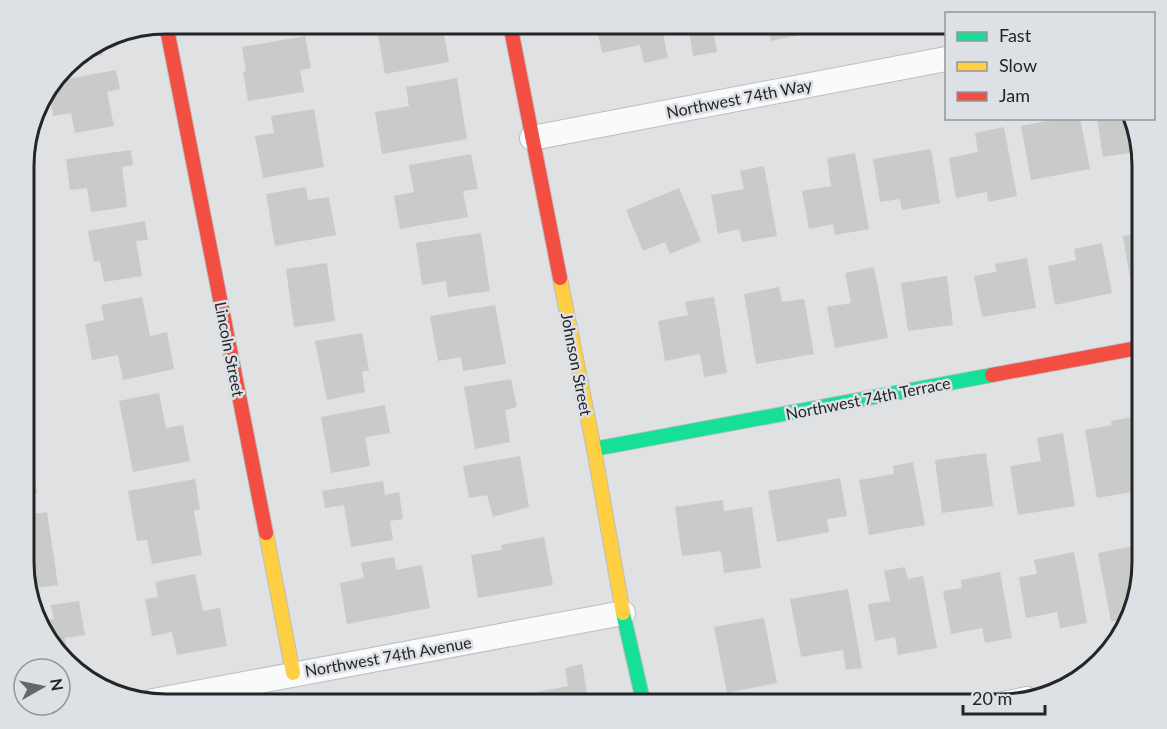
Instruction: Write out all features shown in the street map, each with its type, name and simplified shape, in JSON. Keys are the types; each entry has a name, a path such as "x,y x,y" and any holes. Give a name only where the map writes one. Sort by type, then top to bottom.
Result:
{"street":[{"name":"Lincoln Street","path":"168,34 293,674"},
{"name":"Johnson Street","path":"512,34 594,449 623,613 641,694"},
{"name":"Northwest 74th Way","path":"532,138 945,59"},
{"name":"Northwest 74th Terrace","path":"594,449 1132,349"},
{"name":"Northwest 74th Avenue","path":"189,694 623,613"}],"building":[{"path":"378,34 444,34 449,62 385,74"},
{"path":"598,34 663,34 668,58 644,63 640,45 602,53"},
{"path":"690,34 714,34 717,52 693,56"},
{"path":"770,34 799,34 799,35 771,41"},
{"path":"305,36 311,68 300,70 304,92 248,101 242,47"},
{"path":"102,51 103,55 93,57"},
{"path":"116,70 120,89 107,92 114,126 75,133 71,113 53,116 51,103 67,79"},
{"path":"457,78 467,139 382,154 375,112 409,106 406,87"},
{"path":"314,109 324,167 263,178 255,136 274,133 271,116"},
{"path":"1052,120 1080,120 1090,169 1031,180 1021,126"},
{"path":"1097,120 1124,120 1131,153 1103,157"},
{"path":"1004,127 1017,196 988,202 987,192 956,198 949,158 978,152 975,133"},
{"path":"931,149 940,203 902,210 900,199 880,202 873,159"},
{"path":"131,150 133,165 122,167 127,207 91,212 87,188 70,190 66,159"},
{"path":"855,153 869,229 835,235 833,224 809,229 802,191 831,186 827,158"},
{"path":"471,154 478,189 463,191 468,217 400,229 394,196 414,192 409,165"},
{"path":"764,166 777,236 742,242 739,229 718,234 711,195 744,189 740,171"},
{"path":"306,187 308,200 329,197 336,235 275,246 266,194"},
{"path":"679,188 701,241 670,254 665,242 643,251 626,210"},
{"path":"145,221 148,240 136,241 142,276 104,282 100,261 94,262 88,231"},
{"path":"481,233 490,291 448,297 446,281 422,285 416,243"},
{"path":"1132,235 1132,284 1131,284 1123,236"},
{"path":"1102,243 1112,293 1055,305 1048,266 1076,260 1074,249"},
{"path":"1027,258 1036,308 982,317 974,276 996,272 995,264"},
{"path":"327,263 335,321 294,327 286,269"},
{"path":"874,267 888,338 835,348 827,307 851,303 845,273"},
{"path":"947,276 953,325 908,331 901,283"},
{"path":"779,287 782,302 804,299 814,354 756,364 744,294"},
{"path":"142,297 150,336 167,332 174,369 123,380 118,355 92,360 85,324 104,320 101,305"},
{"path":"714,297 727,373 704,377 700,354 665,361 658,321 688,315 685,302"},
{"path":"495,305 506,364 463,371 461,357 438,361 430,316"},
{"path":"362,333 369,370 362,372 365,392 327,400 315,341"},
{"path":"511,379 517,407 505,410 510,442 475,449 464,387"},
{"path":"159,393 166,428 183,425 190,461 133,472 119,401"},
{"path":"385,405 390,433 365,437 370,466 331,473 321,417"},
{"path":"1132,417 1132,492 1097,498 1085,430 1112,425 1111,421"},
{"path":"1063,433 1075,506 1018,515 1010,466 1041,461 1037,438"},
{"path":"986,453 993,506 942,513 935,460"},
{"path":"520,456 529,507 493,517 487,495 469,498 463,466"},
{"path":"913,462 925,525 869,535 859,480 894,474 893,466"},
{"path":"34,477 37,493 34,494"},
{"path":"840,478 847,516 827,519 829,532 777,542 768,491"},
{"path":"195,479 200,509 194,511 202,555 152,564 147,540 137,541 128,491"},
{"path":"383,481 385,495 399,492 403,519 390,521 393,540 351,547 344,505 325,508 322,491"},
{"path":"723,500 724,511 752,507 761,568 724,573 721,551 682,556 675,507"},
{"path":"47,512 58,585 37,588 34,562 34,514"},
{"path":"544,537 553,585 478,598 471,555 502,550 501,545"},
{"path":"1132,546 1130,588 1119,620 1111,622 1098,553"},
{"path":"1074,552 1087,623 1060,628 1057,612 1026,618 1019,577 1037,574 1034,560"},
{"path":"394,557 396,570 422,565 430,608 347,624 340,583 364,578 361,563"},
{"path":"905,567 908,579 923,576 937,648 898,655 895,637 875,641 868,604 890,601 884,571"},
{"path":"1000,572 1012,638 985,643 982,628 951,634 943,591 962,588 961,580"},
{"path":"195,574 203,611 220,608 227,646 177,655 172,632 152,636 145,599 158,597 155,582"},
{"path":"848,589 862,668 846,670 843,650 801,657 790,599"},
{"path":"79,601 85,635 65,638 67,650 48,620 54,619 51,605"},
{"path":"764,618 777,683 727,693 714,627"},
{"path":"582,664 587,694 536,694 536,692 568,686 565,668"}],"traffic: fast":[{"path":"594,449 992,375"},
{"path":"623,613 641,694"}],"traffic: slow":[{"path":"560,278 594,449 623,613"},
{"path":"266,533 293,673"}],"traffic: jam":[{"path":"168,34 266,533"},
{"path":"512,34 560,278"},
{"path":"992,375 1132,349"}]}
